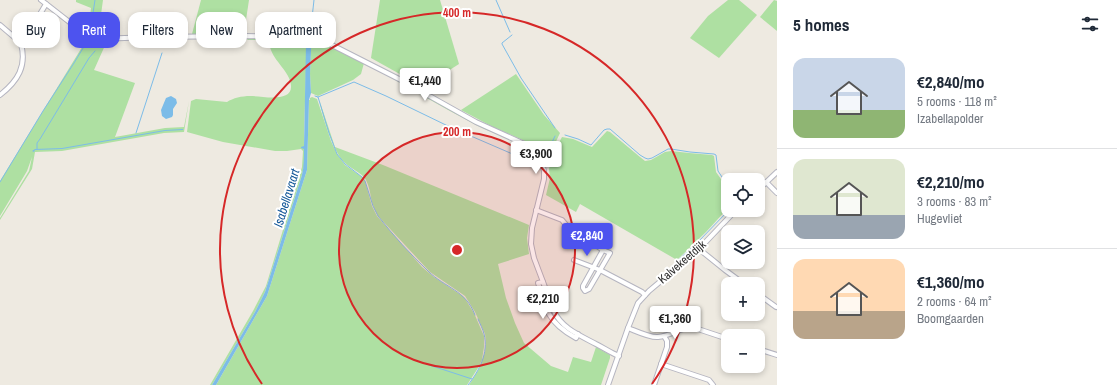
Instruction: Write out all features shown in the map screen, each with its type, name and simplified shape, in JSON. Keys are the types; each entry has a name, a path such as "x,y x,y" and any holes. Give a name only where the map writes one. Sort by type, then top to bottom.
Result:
{"street":[{"path":"41,0 86,34 97,39 191,36 305,37 330,43 402,80 476,122 524,144 532,149 541,160 544,171 544,179 532,228 531,244 534,258 543,282 538,283 549,314 561,328 576,338 578,334 619,356"},
{"path":"40,12 46,4"},
{"path":"0,25 12,34"},
{"path":"0,94 8,89 20,72 24,59 22,48"},
{"path":"777,172 766,182 777,193"},
{"path":"536,210 562,220 572,232 582,236 610,253 589,289 585,290 583,286 603,250"},
{"name":"Kalvekeetdijk","path":"608,385 636,307 645,295 699,249 729,217"},
{"path":"699,249 734,277"},
{"path":"574,260 600,270 645,295"},
{"path":"765,299 777,307 777,313"},
{"path":"628,328 656,337 692,327 721,337"},
{"path":"654,385 667,347 664,336"},
{"path":"765,351 777,355"},
{"path":"661,364 709,380 713,385"}],"green space":[{"path":"76,0 103,0 101,12 90,12 91,8 76,2"},
{"path":"201,0 249,0 247,13 198,12"},
{"path":"380,0 440,0 459,64 423,87 371,58"},
{"path":"728,0 739,0 757,15 719,58 690,38 708,16"},
{"path":"774,0 777,1 777,31 760,17"},
{"path":"196,19 196,34 192,34"},
{"path":"249,38 255,38 255,40 247,40"},
{"path":"81,48 104,48 94,70 135,83 115,137 165,128 184,127 189,101 184,132 164,133 62,151 35,152 32,169 0,220 29,171 32,157 27,171 0,216 0,181"},
{"path":"270,48 307,48 304,166 265,292 255,312 212,385 210,385 266,286 302,167 303,151 301,149 275,151 223,142 187,132 191,101 196,99 227,102 244,96 285,96 290,92 291,87 289,78"},
{"path":"311,48 335,48 364,63 361,74 353,80 318,96 311,93"},
{"path":"370,66 528,148 535,154 535,156 515,142 476,125"},
{"path":"516,74 544,115 560,133 551,152 546,157 527,142 491,126 461,110"},
{"path":"312,97 317,99 337,154 345,165 362,177 365,181 372,206 377,216 422,267 464,297 474,313 484,336 484,347 482,360 467,385 216,385 267,296 307,170 309,100"},
{"path":"320,102 335,147 333,143"},
{"path":"607,131 645,161 651,160 665,152 671,151 714,156 716,172 721,179 721,216 677,260 580,204 576,212 546,195 550,178 549,169 552,156 562,137 573,139 592,147"},
{"path":"335,147 383,165 529,225 527,238 529,254 498,264 506,298 524,343 551,366 568,372 573,357 591,362 596,347 610,355 601,385 469,385 479,369 485,352 486,342 485,334 475,312 465,296 430,272 378,216 372,202 366,180 340,158"}],"water":[{"path":"306,48 311,48 311,93 309,100 307,170 267,296 216,385 212,385 255,312 265,292 302,175 304,165 304,149 301,147 304,146"},
{"path":"171,96 176,99 177,103 173,109 172,117 166,119 162,116 161,110 166,98"},
{"path":"183,129 62,149 32,151 35,149 62,148 165,130"}],"waterway":[{"path":"93,12 95,0"},
{"name":"Isabellavaart","path":"313,12 314,0"},
{"path":"496,0 510,32"},
{"path":"512,35 502,44 521,78 555,128"},
{"path":"0,182 83,48"},
{"path":"37,149 37,143 89,58 95,51"},
{"path":"136,133 162,53"},
{"path":"318,97 354,82 450,127 531,162 534,162 536,159"},
{"path":"315,96 318,97 337,154 345,164 365,181 373,206 378,216 428,271 466,300 475,315"},
{"path":"565,135 591,145 604,130 610,129 640,155 648,159 668,149 714,154 716,155 718,171 721,176"},
{"path":"548,151 555,136"},
{"path":"676,262 722,217"},
{"path":"468,385 476,374 484,355 484,334 478,319"},
{"path":"417,361 472,379"}]}
